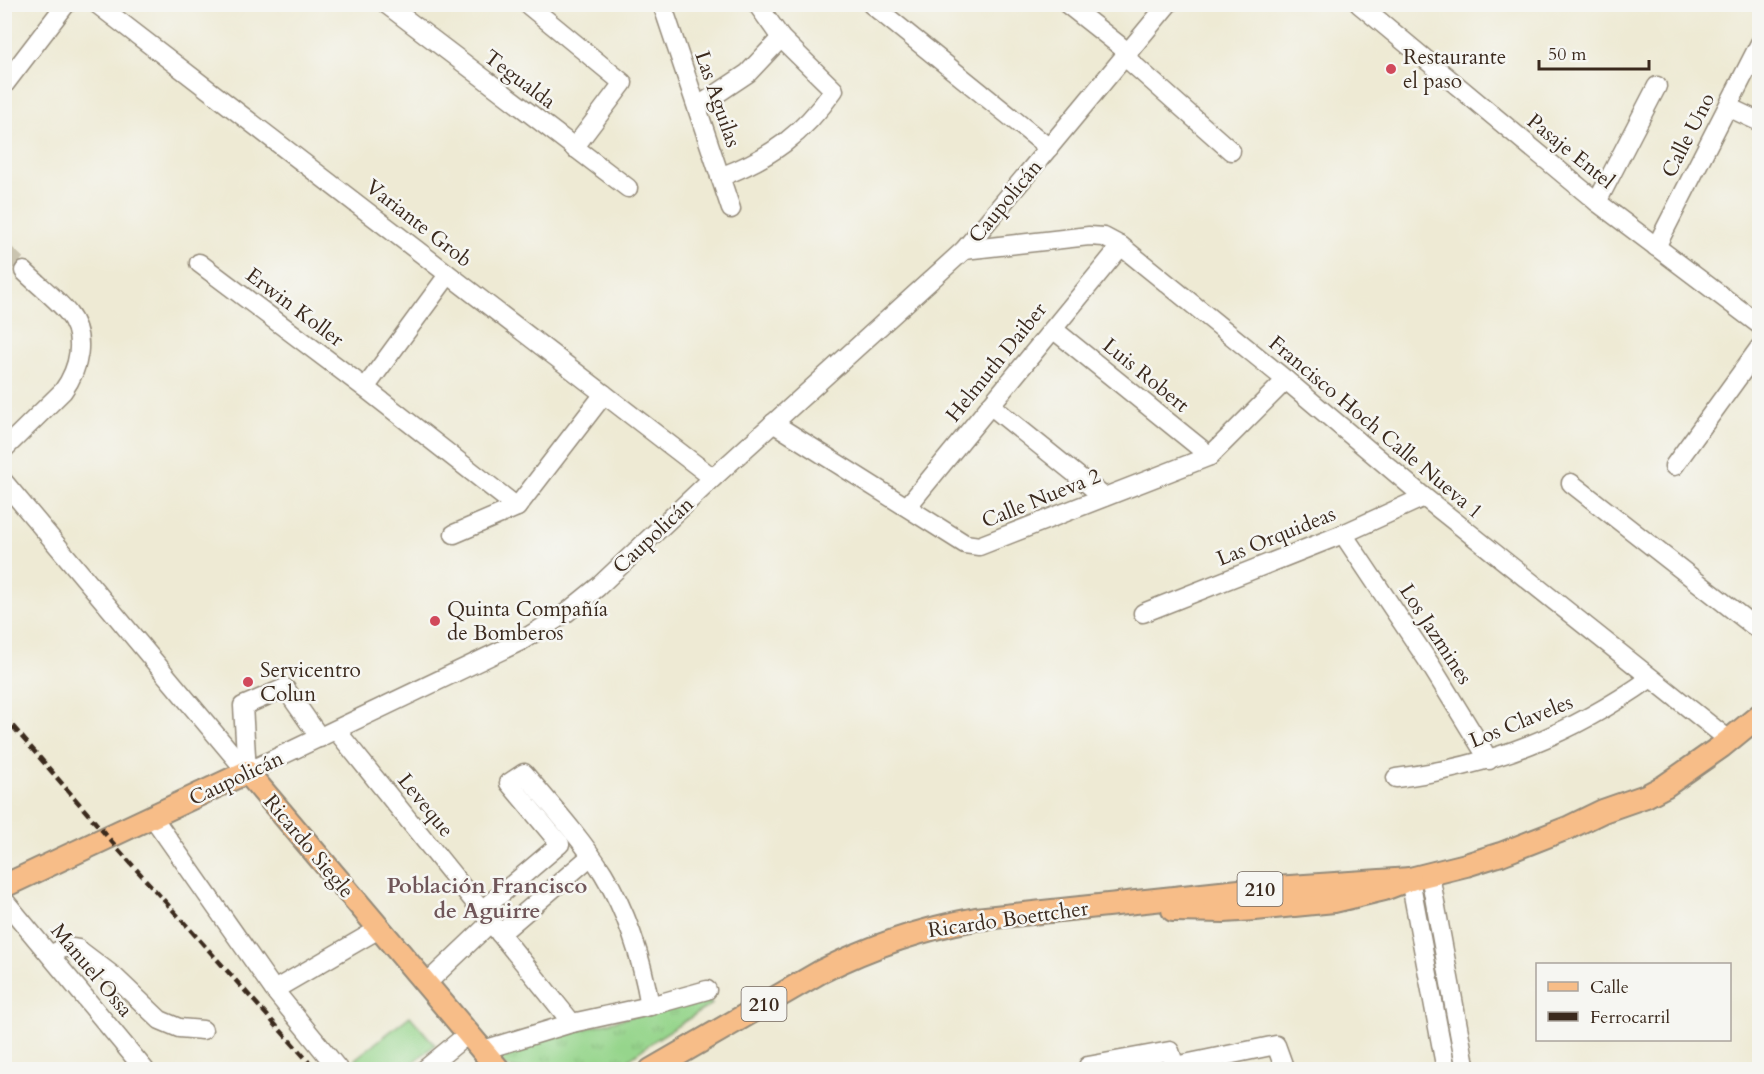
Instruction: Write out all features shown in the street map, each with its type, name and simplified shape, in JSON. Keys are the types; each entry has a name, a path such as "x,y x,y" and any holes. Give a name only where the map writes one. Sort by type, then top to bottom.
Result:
{"main road":[{"name":"Ricardo Boettcher","path":"1724,736 1760,698"},
{"name":"Ricardo Boettcher","path":"651,1070 822,971 880,944 944,925 976,919 1111,906 1192,911 1255,909 1334,901 1466,865 1536,842 1603,811 1760,715"},
{"name":"Caupolicán","path":"4,886 247,772"},
{"name":"Ricardo Siegle","path":"247,772 499,1070"}],"street":[{"path":"4,85 66,4"},
{"name":"Variante Grob","path":"97,4 713,478"},
{"name":"Tegualda","path":"386,4 628,188"},
{"path":"527,4 548,11 623,83 574,148"},
{"name":"Las Aguilas","path":"662,4 731,209"},
{"path":"720,177 746,167 783,145 811,120 834,90 781,38 758,4"},
{"path":"871,4 1049,148"},
{"path":"1067,4 1127,55 1231,151"},
{"name":"Caupolicán","path":"247,772 465,669 544,628 598,587 713,478 964,250 1168,4"},
{"name":"Pasaje Entel","path":"1359,4 1597,202 1760,325"},
{"path":"697,107 748,73 781,38"},
{"name":"Calle Uno","path":"1656,247 1760,44"},
{"path":"1597,202 1657,86"},
{"path":"1728,107 1760,122"},
{"name":"Francisco Hoch Calle Nueva 1","path":"964,250 1089,236 1104,237 1121,246 1286,380 1424,497 1724,736"},
{"name":"Helmuth Daiber","path":"907,507 1121,246"},
{"name":"Erwin Koller","path":"199,263 365,388 517,507"},
{"path":"6,442 63,391 70,382 78,361 76,331 68,314 24,271"},
{"path":"365,388 448,274"},
{"name":"Luis Robert","path":"1053,329 1210,456"},
{"path":"1674,466 1760,347"},
{"name":"Calle Nueva 2","path":"773,423 965,544 979,546 1210,456 1286,380"},
{"path":"454,534 517,507 604,394"},
{"path":"990,405 1104,497"},
{"name":"Ricardo Siegle","path":"4,482 247,772"},
{"path":"1571,483 1760,631"},
{"name":"Las Orquideas","path":"1143,613 1343,534 1424,497"},
{"name":"Los Jazmines","path":"1343,534 1430,664 1489,760"},
{"name":"Los Claveles","path":"1396,778 1428,774 1489,760 1546,739 1574,726 1626,696 1651,678"},
{"name":"Leveque","path":"247,772 243,706 285,688 328,734 491,922 572,1023"},
{"path":"426,984 491,922 511,886 560,844 509,783 524,773 573,831 614,892 629,926 642,965 650,1006"},
{"path":"152,816 274,990 339,1070"},
{"path":"491,922 530,908 591,856"},
{"path":"1420,877 1457,1022 1466,1070"},
{"path":"1420,877 1437,1026 1446,1070"},
{"path":"511,886 530,908"},
{"name":"Manuel Ossa","path":"4,900 145,1070"},
{"path":"274,990 380,929"},
{"path":"51,956 66,948 78,949 115,977 160,1020 179,1028 202,1030"},
{"path":"424,1070 476,1042 650,1006 706,990"},
{"path":"1437,1026 1457,1022"},
{"path":"1090,1070 1088,1066 1173,1062 1276,1045 1285,1070"}],"green space":[{"path":"705,997 712,1004 658,1038 615,1069 518,1069 503,1066 493,1053"},
{"path":"410,1016 435,1045 405,1069 364,1069 355,1059"}],"tunnel":[{"path":"4,252 24,271"}],"railway":[{"path":"4,716 118,849 316,1070"}],"place":[{"name":"Restaurante el paso","path":"1391,69"},
{"name":"Quinta Compañía de Bomberos","path":"435,621"},
{"name":"Servicentro Colun","path":"248,682"}],"district":[{"name":"Población Francisco de Aguirre","path":"487,898"}]}
